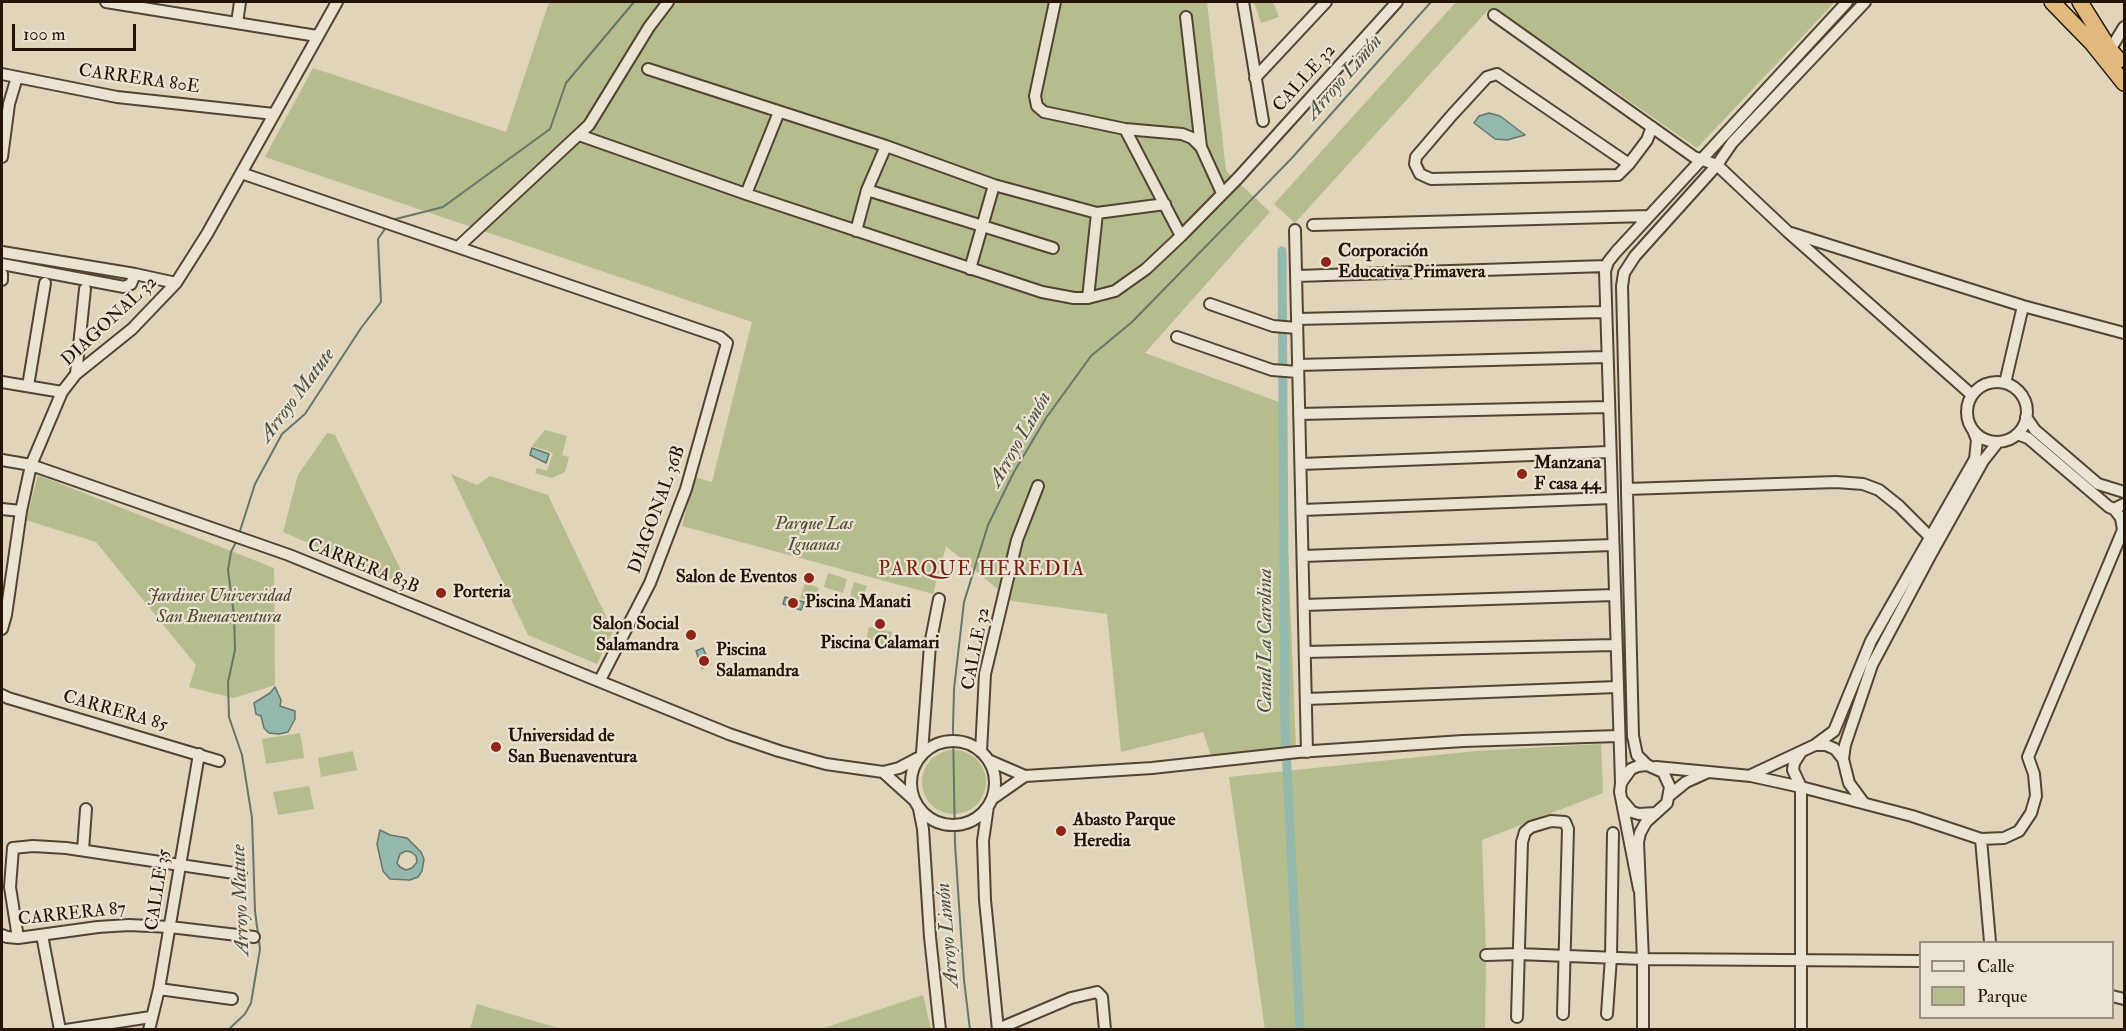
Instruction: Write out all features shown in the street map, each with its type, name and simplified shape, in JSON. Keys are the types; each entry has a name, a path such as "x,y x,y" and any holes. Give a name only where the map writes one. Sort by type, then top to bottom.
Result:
{"highway":[{"path":"2052,2 2092,43 2124,83"},
{"path":"2080,2 2110,50 2124,67"}],"street":[{"path":"106,2 166,6 237,23 317,36"},
{"path":"237,23 240,2"},
{"name":"DIAGONAL 32","path":"2,628 6,615 7,578 31,465 62,392 76,374 132,328 176,284 207,234 337,2"},
{"path":"241,173 458,247 589,125 649,27 668,2"},
{"path":"1055,2 1035,96 1037,106 1044,112 1125,129 1182,135 1192,138 1201,147"},
{"path":"1243,2 1263,121"},
{"path":"1255,78 1326,2"},
{"name":"CALLE 32","path":"1088,298 1115,291 1146,269 1181,236 1238,178 1397,2"},
{"path":"1639,889 1622,799 1618,735 1606,357 1604,276 1606,266 1648,216 1847,2"},
{"path":"1643,1029 1643,959 1638,842 1646,822 1667,803 1670,795 1668,779 1639,758 1634,744 1622,286 1626,268 1717,165 1732,142 1865,2"},
{"path":"1494,15 1700,160 1717,165 1788,232 1972,394"},
{"path":"1186,17 1201,147 1222,193"},
{"path":"2110,50 2124,27"},
{"path":"648,69 886,146 994,185 1097,213 1165,204"},
{"name":"CARRERA 80E","path":"2,74 117,97 274,114"},
{"path":"1629,164 1497,74 1487,77 1452,115 1416,157 1415,164 1420,174 1431,179 1618,175 1629,164 1647,140 1652,127"},
{"path":"2,157 9,104 17,77"},
{"path":"746,194 779,112"},
{"path":"1125,129 1181,236"},
{"path":"579,135 970,269 1042,292 1074,298 1088,298 1097,213"},
{"path":"856,231 867,190 886,146"},
{"path":"970,269 994,185"},
{"path":"867,190 1053,248"},
{"path":"1313,225 1648,216"},
{"path":"1294,230 1297,323 1294,370 1301,464 1307,699 1303,752"},
{"path":"1788,232 2023,306 2124,333"},
{"name":"DIAGONAL 36B","path":"458,247 720,337 727,343 686,489 650,583 600,680"},
{"path":"1832,271 1831,254 1841,249"},
{"path":"2,252 164,279 176,284"},
{"path":"1296,276 1606,266"},
{"path":"2,273 124,287 131,284 135,274"},
{"path":"28,386 45,283"},
{"path":"76,374 85,289"},
{"path":"1210,304 1273,326 1285,327 1297,323 1605,312"},
{"path":"2005,383 2023,306"},
{"path":"1177,337 1272,370 1606,357"},
{"path":"2,382 62,392"},
{"path":"1751,776 1815,745 1834,731 1871,641 1975,459 1977,440 1973,430 1967,412 1972,394 1987,383 2005,383 2020,394 2026,405 2026,417 2017,434 1998,442 1982,438 1973,430"},
{"path":"1607,386 1624,385"},
{"path":"1299,414 1608,407"},
{"path":"2026,417 2035,430 2098,484 2122,490"},
{"path":"1621,783 1630,769 1638,765 1751,776 1801,786 1981,839 2004,838 2019,831 2035,805 2034,774 2028,757 2124,529 2121,518 2114,509 2104,504 2028,438 2017,434"},
{"path":"1863,803 1849,783 1844,759 1845,746 1872,665 1962,499 1983,462 1998,442"},
{"path":"1301,464 1609,452"},
{"name":"CARRERA 83B","path":"2,460 31,465 216,528 600,680 729,734 779,751 826,764 883,772 899,768 920,756"},
{"path":"1627,489 1836,482 1863,484 1880,490 1930,537"},
{"name":"CALLE 32","path":"985,756 985,674 1017,540 1038,486"},
{"path":"1302,510 1611,498"},
{"path":"2114,509 2124,504"},
{"path":"2,509 21,512"},
{"path":"1303,556 1612,545"},
{"path":"1304,605 1614,595"},
{"path":"939,599 930,645 920,756 911,778 923,829 930,937 940,1029"},
{"path":"1305,652 1615,645"},
{"path":"1307,699 1617,687"},
{"name":"CARRERA 85","path":"2,695 219,761"},
{"path":"920,756 934,745 943,742 964,742 985,756 1025,776 1152,768 1303,752 1462,741 1618,735"},
{"path":"1815,745 1826,744 1835,749 1844,759"},
{"path":"1801,1029 1801,786 1793,770 1796,758 1802,751"},
{"name":"CALLE 35","path":"149,1029 159,990 199,754"},
{"path":"985,756 995,779 984,824 983,841 998,1029 1071,998 1097,992 1102,997 1105,1029"},
{"path":"883,772 929,818 940,823 957,825 975,819 990,802 1025,776"},
{"path":"1670,795 1686,782 1706,773"},
{"path":"1622,799 1632,812 1647,815 1655,813"},
{"path":"83,850 86,809"},
{"path":"1517,1017 1522,843 1525,832 1531,827 1551,821 1565,822 1568,829 1563,1014"},
{"path":"1607,1014 1611,957 1613,833"},
{"path":"1981,839 1990,941"},
{"path":"18,938 10,887 14,848 50,846 241,874"},
{"name":"CARRERA 87","path":"2,934 8,938 18,938 114,926 170,927 254,937"},
{"path":"42,935 60,1029"},
{"path":"1486,955 1518,954 1643,959 1919,961"},
{"path":"159,990 232,999"},
{"path":"66,1029 151,1017"}],"green space":[{"name":"Parque Las Iguanas","path":"549,2 1207,2 1226,171 1270,212 1145,353 1282,403 1296,748 1211,756 1203,732 1121,752 1107,614 1012,601 946,546 933,594 682,526 694,477 712,482 752,322 265,157 313,68 506,132"},
{"path":"1254,2 1273,2 1279,17 1261,23"},
{"path":"1456,2 1835,2 1697,148 1495,8 1487,11 1295,223 1274,204"},
{"path":"545,430 567,436 562,455 569,457 565,472 552,478 535,473 537,468 547,471 553,453 532,446"},
{"path":"327,433 335,435 409,587 283,532 298,475"},
{"path":"451,474 477,485 490,476 548,495 613,631 597,664 528,635"},
{"name":"Jardines Universidad San Buenaventura","path":"38,475 274,568 275,685 234,698 189,687 196,665 96,542 26,520"},
{"path":"828,573 847,579 843,593 824,587"},
{"path":"854,582 867,586 862,601 850,597"},
{"path":"805,583 819,588 814,603 800,598"},
{"path":"869,627 892,632 889,646 866,641"},
{"path":"300,733 304,758 266,764 262,739"},
{"path":"1601,744 1603,793 1482,840 1486,955 1485,1029 1265,1030 1229,777 1476,751"},
{"path":"954,750 972,756 980,764 986,782 980,800 972,808 954,814 936,808 928,800 922,782 928,764 936,756"},
{"path":"353,751 357,770 321,777 318,758"},
{"path":"309,786 314,809 278,815 273,792"},
{"path":"923,995 931,1029 821,1029"},
{"path":"477,1004 561,1029 470,1029"}],"water":[{"path":"1489,113 1500,116 1525,135 1507,140 1495,139 1474,123 1479,116"},
{"path":"532,448 549,454 546,463 530,455"},
{"name":"Piscina Manati","path":"785,597 804,602 801,610 783,604"},
{"name":"Piscina Salamandra","path":"703,648 710,664 702,668 696,651"},
{"path":"275,687 281,700 280,706 295,711 295,719 288,732 279,734 269,733 264,728 261,716 256,714 254,703"},
{"path":"380,830 390,835 407,838 421,852 424,859 422,871 418,877 410,880 390,879 383,871 377,844","holes":["406,851 416,856 417,862 412,868 406,870 397,863 400,854"]}],"waterway":[{"name":"Arroyo Matute","path":"392,220 443,207 550,129 566,83 634,2"},
{"name":"Arroyo Limón","path":"970,1030 964,980 955,844 954,689 964,602 988,525 1014,472 1046,418 1091,356 1132,322 1291,159 1431,2"},
{"name":"Arroyo Matute","path":"239,534 255,484 282,434 305,414 361,328 381,302 378,239 387,226"},
{"name":"Canal La Carolina","path":"1282,251 1285,728 1300,1030"},
{"name":"Arroyo Matute","path":"228,1030 245,1014 251,1003 260,949 255,911 252,818 242,755 229,717 228,682 235,650 234,615 228,570 231,552 236,542"}],"place":[{"name":"Corporación Educativa Primavera","path":"1326,262"},
{"name":"Manzana F casa 44","path":"1522,474"},
{"name":"Salon de Eventos","path":"809,578"},
{"name":"Porteria","path":"441,593"},
{"name":"Piscina Manati","path":"793,603"},
{"name":"Piscina Calamari","path":"880,624"},
{"name":"Salon Social Salamandra","path":"691,635"},
{"name":"Piscina Salamandra","path":"704,661"},
{"name":"Universidad de San Buenaventura","path":"496,747"},
{"name":"Abasto Parque Heredia","path":"1061,831"}],"district":[{"name":"PARQUE HEREDIA","path":"982,571"}]}
